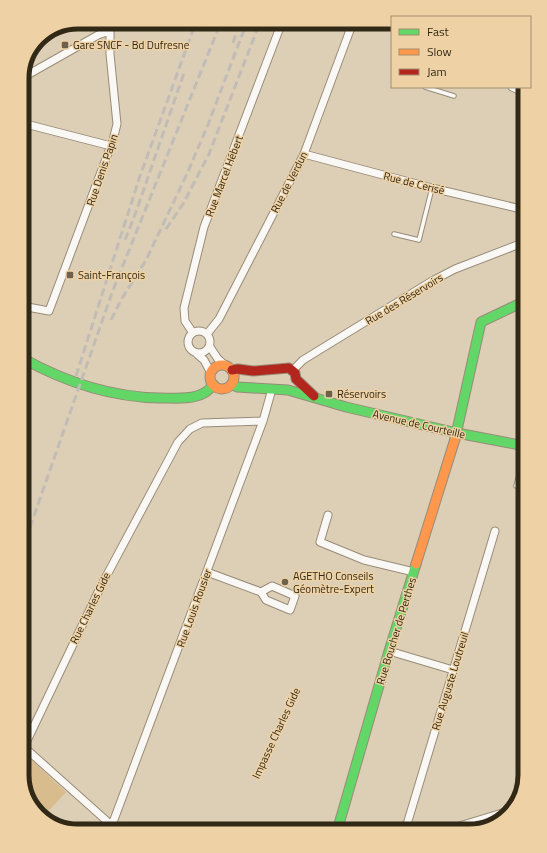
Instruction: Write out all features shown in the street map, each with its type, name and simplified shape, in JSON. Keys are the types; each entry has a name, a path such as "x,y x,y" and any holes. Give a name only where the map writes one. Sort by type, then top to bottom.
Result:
{"street":[{"name":"Rue Marcel Hébert","path":"193,332 185,321 184,308 204,228 279,29"},
{"name":"Rue de Verdun","path":"207,334 219,319 304,154 350,29"},
{"path":"29,74 98,35 110,31"},
{"name":"Rue Denis Papin","path":"29,307 49,311 111,146 117,124 110,54 110,31"},
{"path":"29,125 111,146"},
{"name":"Rue de Cerisé","path":"304,154 432,188 518,208"},
{"name":"Rue des Réservoirs","path":"292,370 303,360 432,281 455,269 518,245"},
{"path":"481,322 518,304"},
{"name":"Rue Boucher de Perthes","path":"339,824 389,651 457,432 481,322"},
{"path":"211,373 204,360 191,351 188,345 189,338 193,332 201,331 207,334 210,340 210,347 218,359 234,375 232,384"},
{"path":"197,354 203,353 210,347"},
{"name":"Avenue de Courteille","path":"29,362 54,375 93,390 128,397 152,398 191,396 203,393 214,385 220,389 224,389 228,388 232,384 237,387 288,390 314,396 346,407 518,445"},
{"path":"214,385 210,379 211,373 217,366 253,371 285,368 292,370"},
{"name":"Avenue de Courteille","path":"292,370 296,376 296,379 314,396"},
{"path":"288,390 296,382 296,379"},
{"name":"Rue Louis Rousier","path":"112,824 263,421 272,389"},
{"path":"196,426 202,423 263,421"},
{"name":"Rue Charles Gide","path":"29,737 101,586 140,512 178,442 190,429 196,426"},
{"path":"328,515 320,542 364,560 414,572"},
{"name":"Rue Auguste Loutreuil","path":"406,824 495,531"},
{"path":"207,572 261,592 266,600 290,610 295,596 272,586 261,592"},
{"path":"389,651 453,670"},
{"name":"Rue Charles Gide","path":"29,752 111,824"},
{"path":"466,824 498,814"}],"lane":[{"path":"428,88 454,96"},
{"path":"394,234 419,240 432,188"},
{"path":"516,486 518,478"}],"path":[{"path":"110,31 117,29"},
{"path":"140,173 163,102 190,29"},
{"path":"156,159 202,29"},
{"path":"162,161 214,29"},
{"path":"242,128 294,150 299,140"},
{"path":"481,322 480,312 492,261 491,256"},
{"path":"187,404 188,414 196,426"},
{"name":"Impasse Charles Gide","path":"232,824 269,755 310,655"}],"shaded area":[{"path":"29,758 66,792 46,812 34,797 30,785"}],"railway":[{"path":"76,376 140,176 193,29"},
{"path":"29,530 113,290 218,29"},
{"path":"233,43 238,29"},
{"path":"111,320 121,300 146,260 187,174 207,127 244,29"},
{"path":"166,229 183,204 209,154 257,29"},
{"path":"125,240 184,73"}],"traffic: fast":[{"path":"455,439 481,322 518,304"},
{"path":"29,362 88,387 123,395 159,398 188,398 204,393 214,385"},
{"path":"232,384 237,387 288,390 346,407 457,433 518,445"},
{"path":"339,824 416,564"}],"traffic: slow":[{"path":"222,365 227,366 233,372 234,377 233,382 227,388 222,389 217,388 211,382 210,377 211,372 217,366 222,365"},
{"path":"416,564 455,439"}],"traffic: jam":[{"path":"232,370 238,369 253,371 289,368 295,373 296,379 314,396"}],"place":[{"name":"Gare SNCF - Bd Dufresne","path":"65,45"},
{"name":"Saint-François","path":"70,275"},
{"name":"Réservoirs","path":"329,394"},
{"name":"AGETHO Conseils Géomètre-Expert","path":"285,582"}]}
